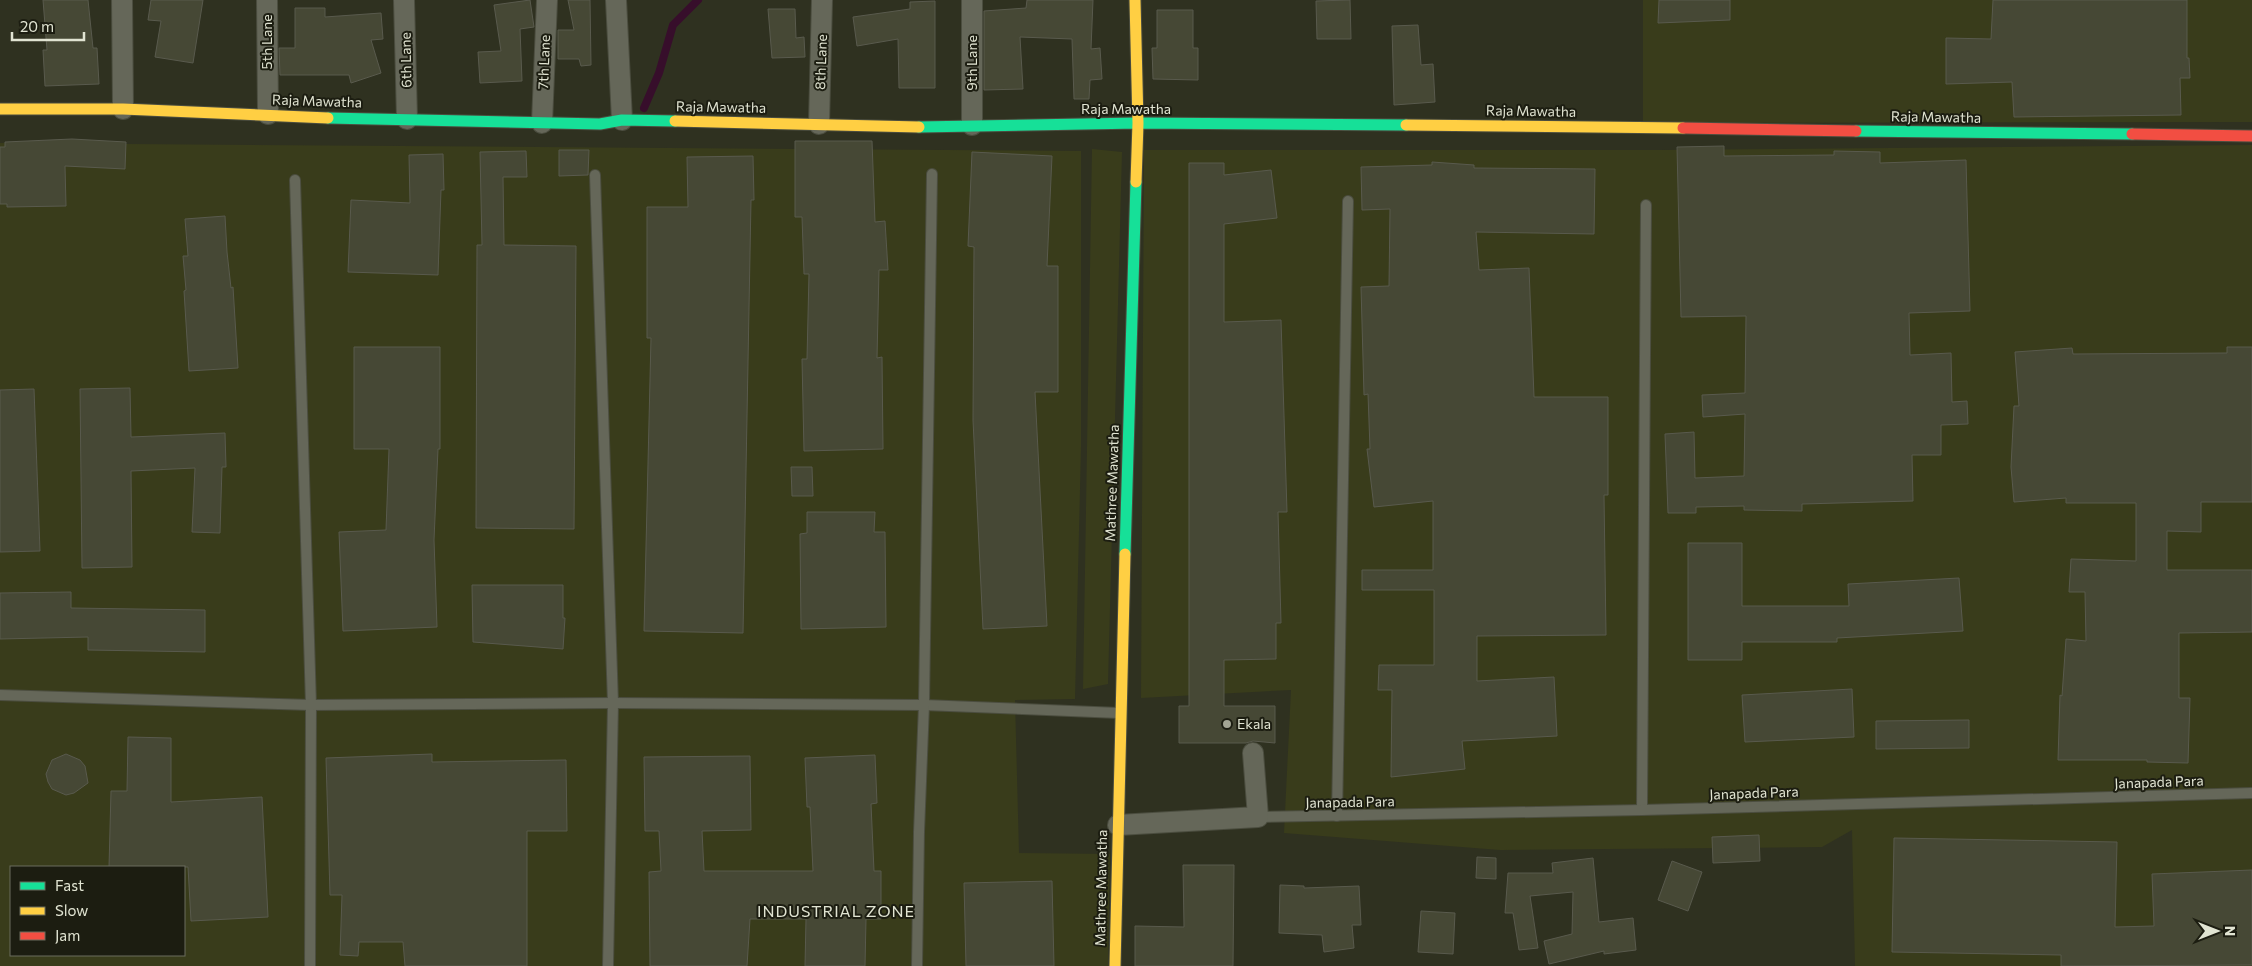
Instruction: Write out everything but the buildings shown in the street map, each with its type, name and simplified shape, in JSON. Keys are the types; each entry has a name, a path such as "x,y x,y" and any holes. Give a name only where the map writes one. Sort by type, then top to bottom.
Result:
{"street":[{"path":"122,0 123,108"},
{"name":"5th Lane","path":"267,0 268,114"},
{"name":"6th Lane","path":"404,0 407,119"},
{"name":"7th Lane","path":"542,124 547,0"},
{"path":"616,0 622,120"},
{"name":"8th Lane","path":"819,124 822,0"},
{"name":"9th Lane","path":"972,0 972,126"},
{"name":"Mathree Mawatha","path":"1115,966 1120,713 1138,124 1135,0"},
{"name":"Raja Mawatha","path":"0,109 123,108 542,124 600,124 622,120 930,127 1345,124 2252,136"},
{"path":"1118,825 1258,817 1253,753"}],"lane":[{"path":"917,966 919,832 924,705 932,174"},
{"path":"595,175 613,703 608,966"},
{"path":"295,180 311,705 310,966"},
{"path":"1337,816 1348,201"},
{"path":"1642,810 1646,205"},
{"path":"0,695 311,705 613,703 924,705 1120,713"},
{"name":"Janapada Para","path":"1258,817 1642,810 2252,793"}],"shaded area":[{"path":"1643,0 2252,0 2252,122 1643,123"},
{"path":"0,143 1081,151 1081,447 1075,699 1015,700 1019,853 1110,854 1108,966 0,966"},
{"path":"2252,145 2252,966 1855,966 1852,830 1822,847 1500,850 1284,833 1291,690 1141,698 1144,150 1661,150"},
{"path":"1092,149 1122,152 1108,684 1083,689"}],"waterway":[{"path":"644,108 659,73 673,25 698,0"}],"traffic: fast":[{"path":"328,118 600,124 622,120 675,121"},
{"path":"919,127 1138,123 1406,125"},
{"path":"1856,131 2132,134"},
{"path":"1125,554 1136,182"}],"traffic: slow":[{"path":"1135,0 1138,123 1136,182"},
{"path":"0,109 123,109 328,118"},
{"path":"675,121 919,127"},
{"path":"1406,125 1683,128"},
{"path":"1115,966 1125,554"}],"traffic: jam":[{"path":"1683,128 1856,131"},
{"path":"2132,134 2252,136"}],"place":[{"name":"Ekala","path":"1227,724"}],"district":[{"name":"INDUSTRIAL ZONE","path":"836,911"}]}
